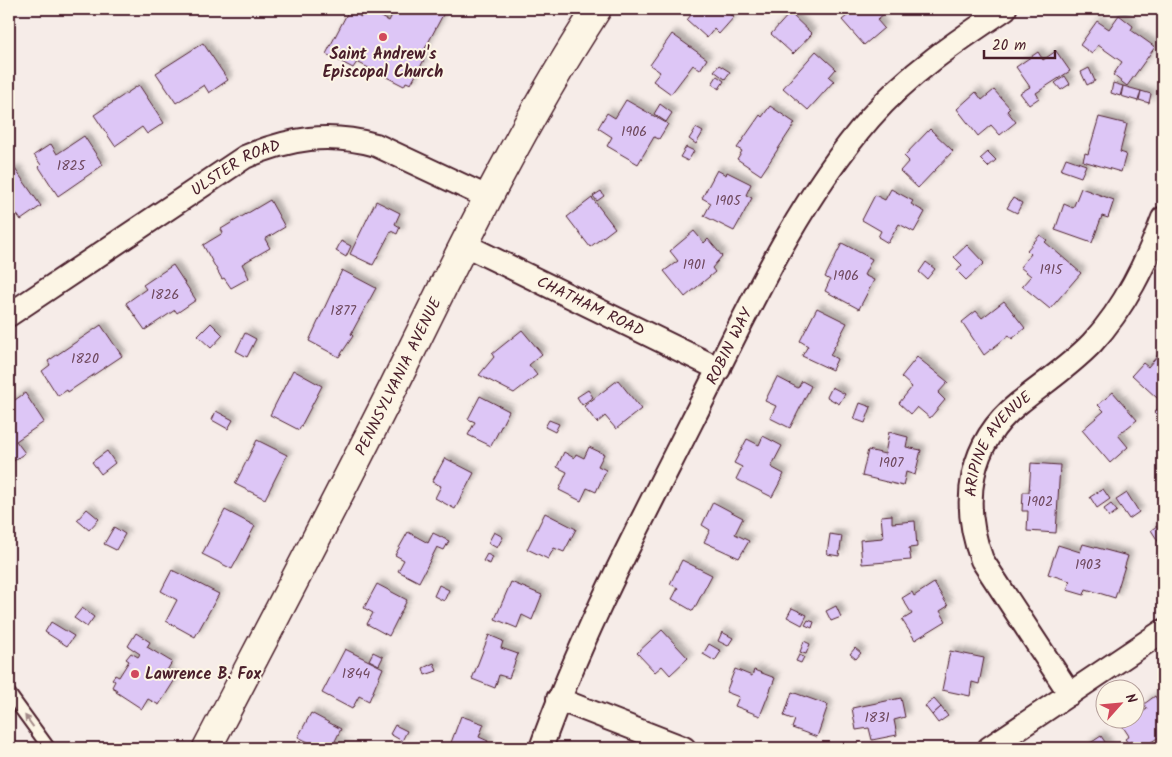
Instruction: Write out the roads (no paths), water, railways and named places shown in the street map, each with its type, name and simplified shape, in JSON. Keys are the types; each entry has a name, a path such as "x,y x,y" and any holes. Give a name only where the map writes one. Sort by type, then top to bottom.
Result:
{"street":[{"name":"PENNSYLVANIA AVENUE","path":"207,748 391,390 487,197 522,133 597,9"},
{"name":"ROBIN WAY","path":"541,748 558,699 604,597 797,219 828,172 854,138 890,97 953,44 1005,9"},
{"name":"ULSTER ROAD","path":"9,315 245,157 272,146 301,139 330,137 360,141 376,145 487,197"},
{"name":"ARIPINE AVENUE","path":"1070,694 982,560 974,539 970,517 970,495 974,473 981,452 992,432 1006,415 1070,364 1093,342 1114,314 1133,285 1150,253 1163,218"},
{"name":"CHATHAM ROAD","path":"463,244 719,369"},
{"path":"988,748 1163,631"},
{"path":"558,699 684,748"}],"lane":[{"path":"9,693 49,748"}],"place":[{"name":"Saint Andrew's Episcopal Church","path":"383,37"},
{"name":"Lawrence B. Fox","path":"135,674"}]}
